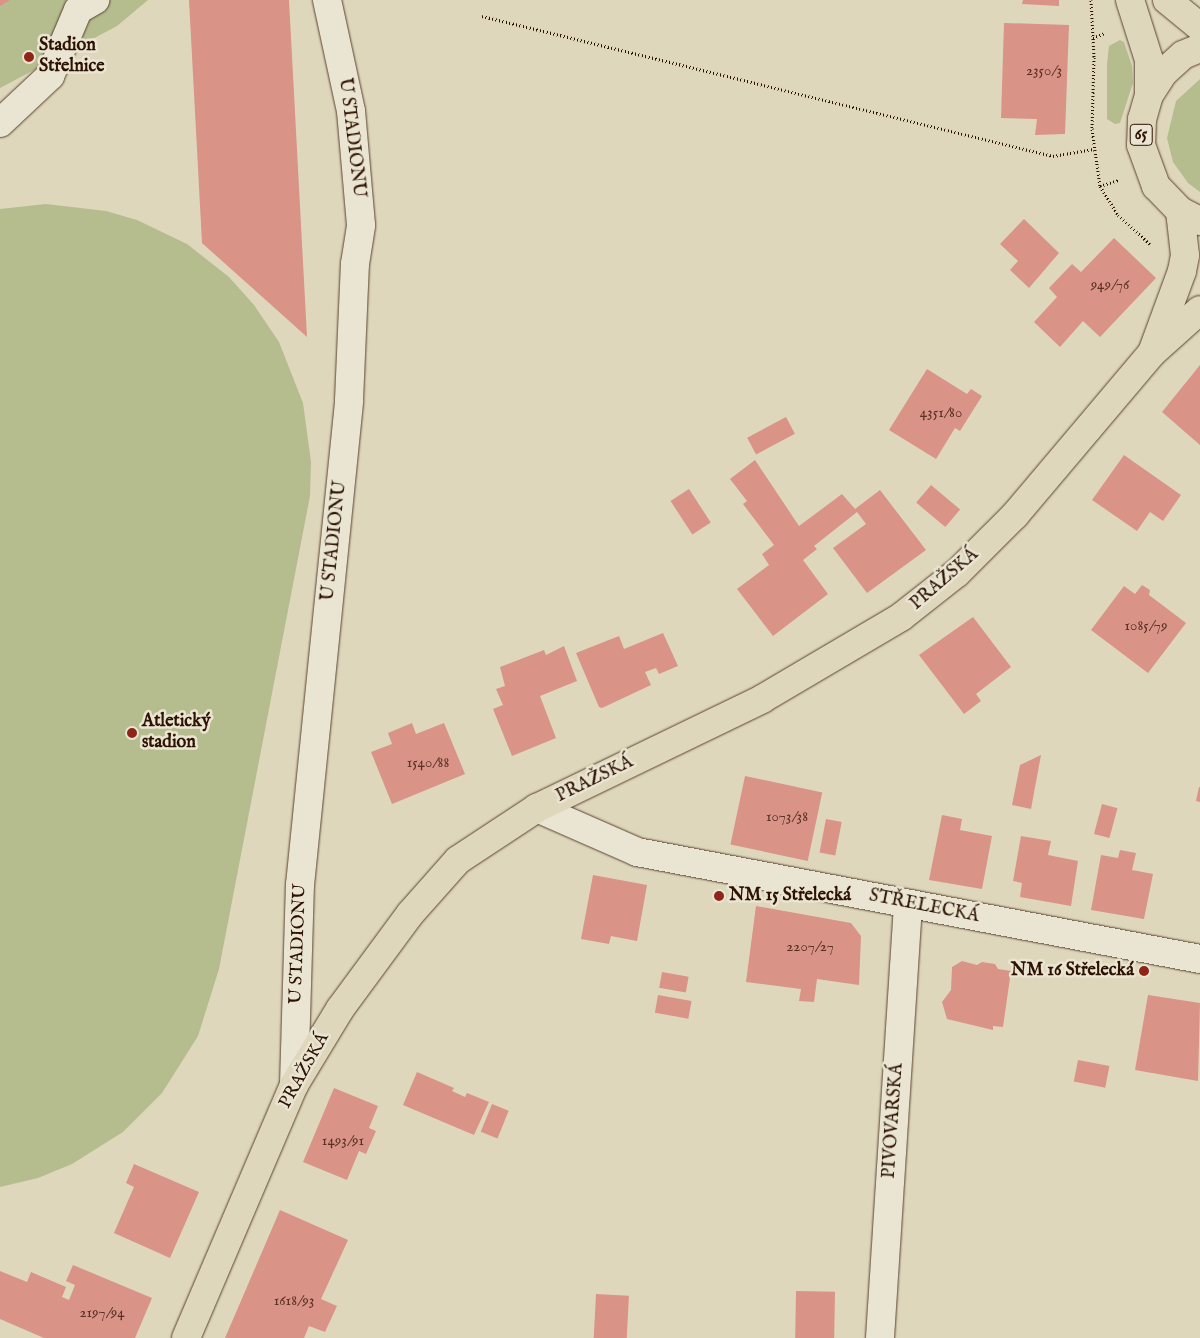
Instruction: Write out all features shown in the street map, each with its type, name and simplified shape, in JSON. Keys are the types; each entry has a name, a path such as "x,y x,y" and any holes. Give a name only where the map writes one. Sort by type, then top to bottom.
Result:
{"main road":[{"name":"65","path":"1130,0 1149,60 1149,95"},
{"path":"1166,0 1200,27"},
{"name":"PRAŽSKÁ","path":"1152,353 1182,270 1190,216 1156,186 1145,162 1141,146 1142,120 1149,95 1164,72 1184,55 1200,48"},
{"name":"PRAŽSKÁ","path":"186,1338 294,1085 340,1009 410,914 458,860 537,808 762,699 901,617 957,572 1015,515 1152,353 1200,310"}],"street":[{"path":"0,123 50,76 78,10 95,0"},
{"name":"U STADIONU","path":"294,1085 300,885 349,400 355,264 361,226 351,111 327,0"},
{"name":"STŘELECKÁ","path":"537,808 637,852 1200,959"},
{"name":"PIVOVARSKÁ","path":"880,1338 908,904"}],"path":[{"path":"1091,0 1094,57 1093,149 1100,186 1118,215 1150,244 1164,263 1182,270"},
{"path":"482,16 1053,156 1093,149"}],"green space":[{"name":"Stadion Střelnice","path":"0,0 148,0 117,26 0,88"},
{"path":"1120,40 1124,42 1132,66 1133,83 1120,123 1115,124 1107,119 1107,64 1109,46"},
{"path":"1200,79 1200,192 1188,183 1173,162 1167,138 1176,101"},
{"name":"Atletický stadion","path":"46,204 106,211 137,220 187,244 229,277 254,305 279,342 303,403 311,462 310,496 219,969 198,1036 162,1093 123,1132 72,1164 38,1178 0,1187 0,209"}],"building":[{"path":"0,0 10,0 0,6"},
{"path":"189,0 289,0 307,337 202,243"},
{"path":"1023,0 1059,0 1059,6 1022,4"},
{"path":"1004,23 1069,25 1065,134 1035,135 1037,119 1001,118"},
{"path":"1024,219 1059,253 1029,288 1010,270 1018,261 1000,244"},
{"path":"1114,238 1156,278 1100,337 1083,321 1060,347 1034,322 1057,297 1049,288 1072,264 1081,272"},
{"path":"1200,365 1200,445 1162,412"},
{"path":"927,369 967,394 971,389 982,396 960,431 955,428 936,459 889,430"},
{"path":"786,417 795,434 756,454 747,438"},
{"path":"1124,455 1181,495 1163,521 1150,512 1137,531 1092,500"},
{"path":"755,460 799,526 842,494 855,509 880,490 926,550 867,593 833,548 866,524 857,512 814,546 817,549 803,560 828,594 773,636 737,589 769,565 762,554 774,545 743,504 747,501 730,479"},
{"path":"931,485 960,509 945,527 916,503"},
{"path":"689,489 711,523 692,535 671,501"},
{"path":"1142,585 1150,590 1149,595 1186,623 1148,673 1091,630 1124,586 1135,594"},
{"path":"973,617 1011,667 976,694 981,701 964,714 919,655"},
{"path":"663,633 678,666 659,674 656,668 645,672 651,685 602,708 599,707 576,653 619,636 624,649"},
{"path":"564,646 577,681 540,696 556,738 512,756 493,709 503,705 496,689 505,686 500,667 544,650 546,655"},
{"path":"412,723 416,734 444,723 465,774 392,804 371,752 392,744 388,733"},
{"path":"1041,755 1031,809 1012,805 1020,765"},
{"path":"745,776 822,792 808,861 730,844"},
{"path":"1200,787 1200,802 1196,801"},
{"path":"1102,804 1117,808 1109,838 1094,834"},
{"path":"942,815 962,819 960,830 992,836 982,889 929,880"},
{"path":"826,819 842,822 835,855 820,852"},
{"path":"1021,836 1051,841 1048,855 1078,861 1071,906 1020,897 1022,883 1013,881"},
{"path":"1120,850 1136,853 1132,870 1153,874 1144,919 1091,910 1101,855 1118,858"},
{"path":"593,875 647,885 637,941 611,936 609,944 581,939"},
{"path":"756,906 851,923 861,936 859,985 817,979 814,1002 799,1001 801,989 746,982"},
{"path":"962,961 977,965 982,962 995,964 998,969 1011,971 1003,1027 993,1026 993,1030 947,1019 942,1002 951,990 952,967"},
{"path":"662,972 689,977 686,992 659,988"},
{"path":"658,995 691,1001 688,1019 655,1013"},
{"path":"1148,995 1200,1003 1198,1081 1135,1070"},
{"path":"1078,1060 1109,1066 1105,1088 1074,1082"},
{"path":"417,1072 454,1088 452,1091 465,1097 467,1093 489,1102 474,1135 403,1105"},
{"path":"334,1088 378,1106 369,1128 376,1131 366,1154 359,1151 347,1180 303,1162"},
{"path":"492,1104 509,1111 497,1139 481,1132"},
{"path":"134,1164 199,1192 170,1258 114,1233 134,1187 126,1183"},
{"path":"280,1210 348,1240 321,1299 337,1306 325,1332 309,1326 304,1338 225,1338"},
{"path":"73,1265 152,1298 135,1338 44,1338 0,1319 0,1271 27,1282 31,1272 66,1287 62,1297 69,1300 75,1285 66,1281"},
{"path":"796,1291 835,1292 834,1338 795,1338"},
{"path":"596,1294 629,1296 627,1338 594,1338"}],"place":[{"name":"Stadion Střelnice","path":"29,57"},
{"name":"Atletický stadion","path":"132,733"},
{"name":"NM 15 Střelecká","path":"719,896"},
{"name":"NM 16 Střelecká","path":"1144,971"}]}
